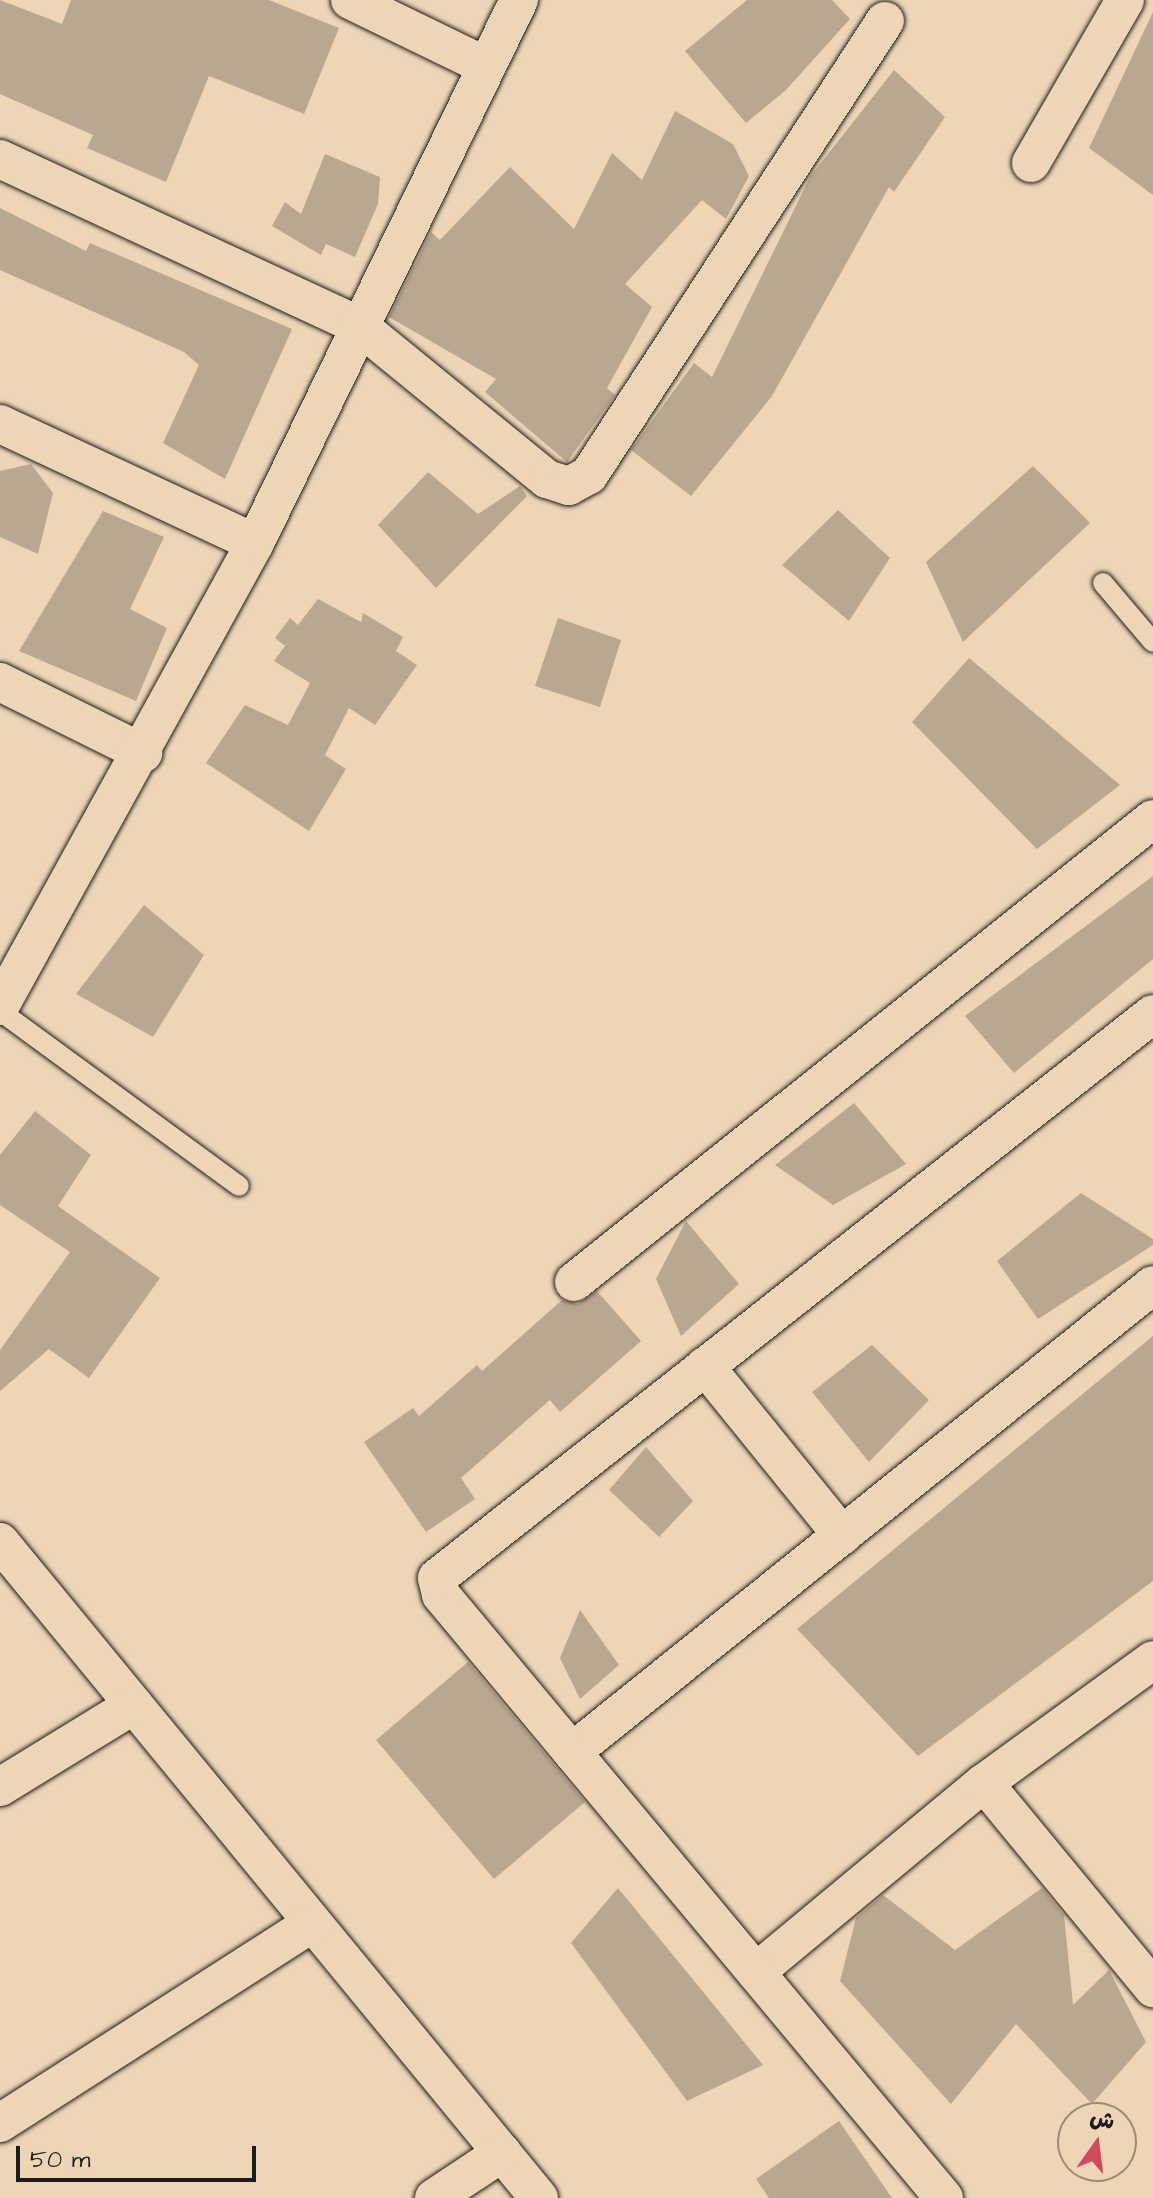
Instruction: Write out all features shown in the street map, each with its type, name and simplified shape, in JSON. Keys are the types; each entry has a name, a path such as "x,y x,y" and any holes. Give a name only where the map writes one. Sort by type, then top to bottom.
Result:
{"street":[{"path":"350,0 486,66"},
{"path":"0,1008 143,753 255,543 358,325 519,0"},
{"path":"1031,163 1125,0"},
{"path":"0,159 358,325 547,479 579,483 885,21"},
{"path":"0,424 255,543"},
{"path":"0,682 143,753"},
{"path":"574,1282 1153,819"},
{"path":"944,2198 441,1595 437,1578 1153,1014"},
{"path":"572,1752 1153,1285"},
{"path":"705,1366 842,1535"},
{"path":"0,1542 539,2198"},
{"path":"756,1972 984,1783 1153,1660"},
{"path":"0,1787 134,1705"},
{"path":"984,1783 1153,1988"},
{"path":"0,2123 313,1923"},
{"path":"434,2198 502,2153"}],"lane":[{"path":"1103,583 1153,642"},
{"path":"0,1008 239,1186"}],"building":[{"path":"0,0 62,24 71,0 269,0 339,28 304,114 209,76 166,182 87,148 93,135 0,94"},
{"path":"747,0 832,0 850,19 786,90 746,123 685,51"},
{"path":"1153,12 1153,195 1089,148"},
{"path":"894,70 945,117 894,192 889,187 772,396 691,496 631,450 694,363 712,377 810,177"},
{"path":"675,111 733,144 749,176 726,219 702,200 625,284 652,307 607,388 615,395 567,462 485,392 496,379 389,317 431,232 440,240 510,167 574,229 612,153 642,180"},
{"path":"325,154 380,177 378,204 355,257 326,244 321,255 272,226 285,202 301,214"},
{"path":"0,208 86,251 90,243 292,329 225,479 163,443 199,365 184,352 0,270"},
{"path":"31,464 53,493 38,554 0,537 0,471"},
{"path":"1033,466 1090,523 963,642 926,562"},
{"path":"428,472 478,514 520,486 527,496 436,588 378,525"},
{"path":"838,510 890,558 849,621 782,565"},
{"path":"103,511 164,537 130,609 167,628 136,701 19,651"},
{"path":"318,599 361,622 363,613 403,637 396,651 417,665 375,725 349,708 325,755 346,769 309,831 206,763 245,705 288,725 310,683 274,661 285,646 275,638 290,618 298,625"},
{"path":"558,618 621,640 600,707 535,686"},
{"path":"969,658 1120,785 1037,849 912,722"},
{"path":"1153,876 1153,959 1014,1073 965,1016"},
{"path":"144,905 204,955 153,1037 76,994"},
{"path":"854,1103 906,1164 833,1205 775,1165"},
{"path":"35,1111 91,1155 58,1206 160,1278 89,1378 49,1349 0,1391 0,1350 70,1252 0,1205 0,1155"},
{"path":"1081,1193 1153,1239 1153,1245 1038,1319 997,1261"},
{"path":"686,1221 739,1284 681,1336 656,1279"},
{"path":"597,1291 641,1341 560,1412 550,1400 461,1478 475,1499 426,1532 364,1442 413,1408 419,1416 477,1365 482,1371 562,1300 578,1304"},
{"path":"1153,1336 1153,1581 918,1756 797,1629"},
{"path":"872,1345 929,1400 869,1462 812,1392"},
{"path":"646,1447 693,1501 659,1537 609,1490"},
{"path":"580,1610 619,1665 580,1699 560,1658"},
{"path":"468,1662 585,1802 494,1879 376,1740"},
{"path":"618,1888 763,2065 687,2101 571,1943"},
{"path":"1042,1888 1064,1915 1073,2005 1109,1970 1146,2042 1094,2102 1090,2102 1016,2024 951,2104 840,1981 856,1918 883,1895 955,1950"},
{"path":"839,2121 892,2198 769,2198 756,2179"}]}
